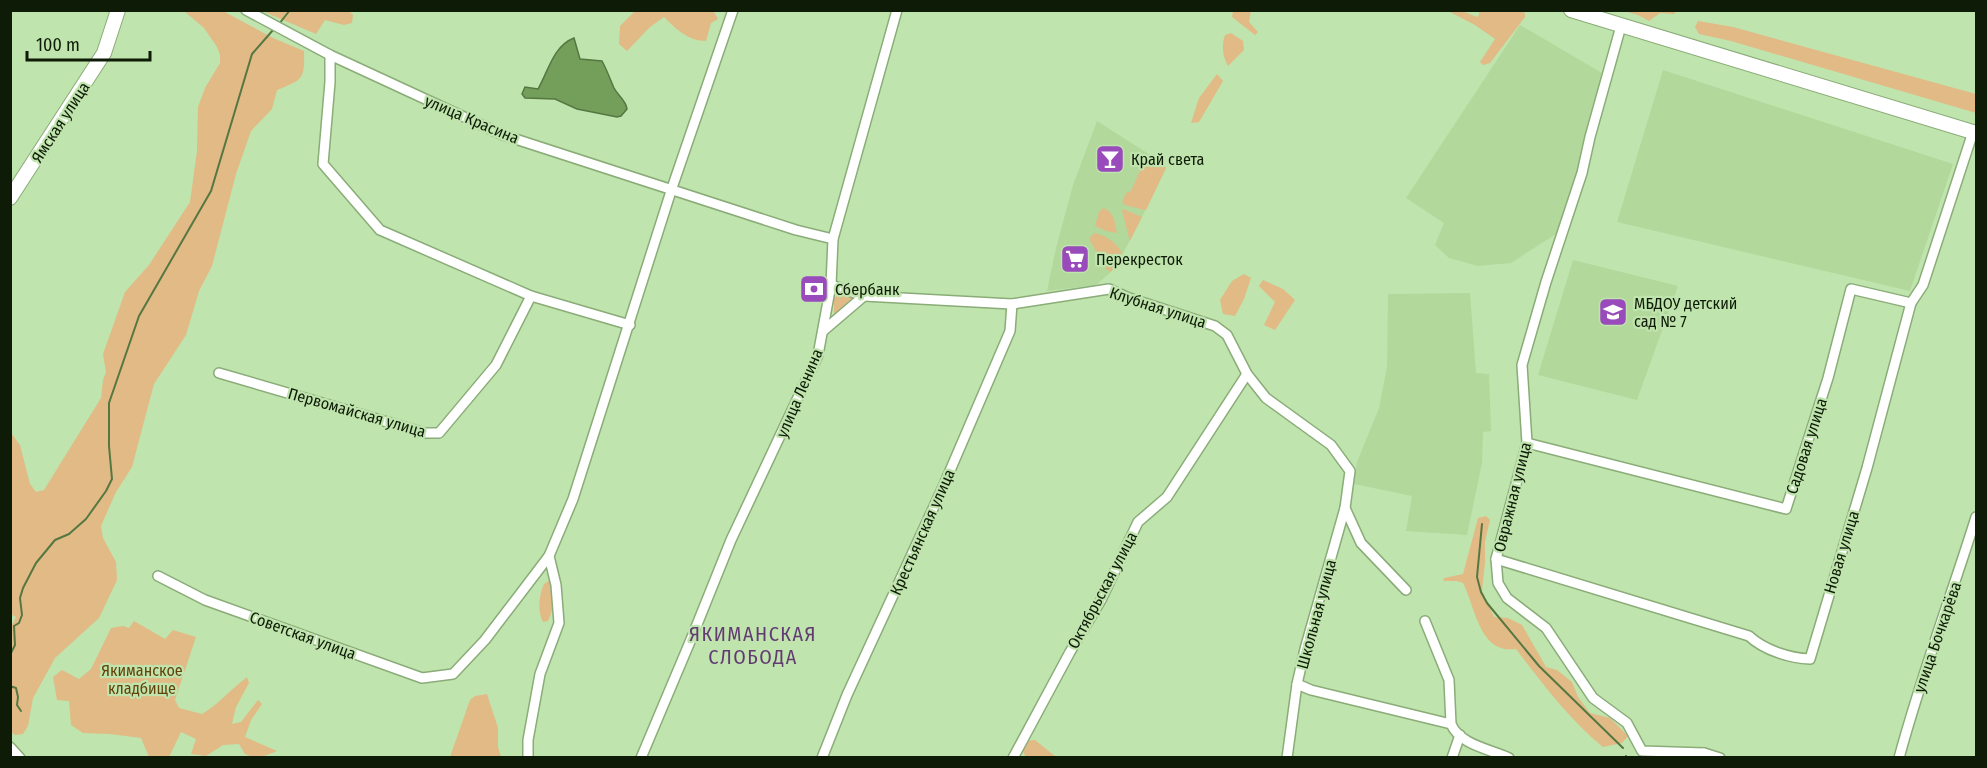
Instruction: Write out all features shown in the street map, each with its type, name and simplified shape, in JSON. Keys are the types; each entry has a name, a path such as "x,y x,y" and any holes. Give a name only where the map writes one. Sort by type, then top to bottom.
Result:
{"main road":[{"name":"Ямская улица","path":"10,198 104,53 118,10"},
{"path":"1572,10 1975,132"}],"street":[{"name":"улица Красина","path":"246,10 330,55 503,135 796,230 833,239"},
{"path":"528,758 528,740 540,674 560,623 556,585 549,556 573,500 672,188 733,10"},
{"name":"улица Ленина","path":"641,758 693,637 730,540 818,355 831,285 833,239 897,10"},
{"name":"Овражная улица","path":"1621,26 1582,173 1546,282 1522,365 1527,442 1497,559 1498,583 1507,598 1546,628 1593,698 1627,723 1642,751 1703,755"},
{"path":"330,55 322,164 380,230 531,296 630,325"},
{"name":"Новая улица","path":"1497,559 1749,636 1793,658 1810,659 1867,468 1911,303 1923,285 1975,132"},
{"name":"Клубная улица","path":"831,285 864,296 1012,304 1109,289 1129,298 1215,326 1227,335 1247,374 1266,398 1331,445 1350,471"},
{"name":"Садовая улица","path":"1527,442 1786,509 1828,378 1851,289 1911,303"},
{"name":"Первомайская улица","path":"219,373 425,433 439,433 496,366 531,296"},
{"path":"823,331 864,296"},
{"name":"Крестьянская улица","path":"822,758 847,695 943,487 1010,331 1012,304"},
{"name":"Октябрьская улица","path":"1013,758 1101,600 1138,522 1167,497 1247,374"},
{"name":"Школьная улица","path":"1287,758 1297,684 1346,508 1350,471"},
{"path":"1346,508 1361,543 1406,590"},
{"name":"улица Бочкарёва","path":"1899,758 1912,707 1977,517"},
{"name":"Советская улица","path":"158,576 205,600 422,678 453,674 485,640 549,556"},
{"path":"1425,621 1449,680 1451,724 1460,735 1509,758"},
{"path":"1297,684 1311,690 1451,724"},
{"path":"1452,758 1460,735"},
{"path":"10,747 20,758"},
{"path":"1703,755 1720,758"}],"shaded area":[{"path":"1520,25 1602,73 1584,155 1556,234 1511,263 1478,266 1449,258 1435,245 1444,223 1406,198"},
{"path":"574,38 580,59 602,61 614,88 626,106 627,109 621,116 577,109 555,99 525,98 522,94 525,87 538,89 556,53"},
{"path":"1663,70 1953,164 1910,291 1617,222"},
{"path":"1097,121 1164,164 1166,168 1117,265 1111,272 1096,285 1047,291 1073,185"},
{"name":"МБДОУ детский сад № 7","path":"1573,260 1678,286 1637,400 1538,375"},
{"path":"1470,293 1476,373 1489,374 1491,431 1483,432 1482,463 1467,535 1406,531 1412,496 1354,484 1357,462 1379,408 1387,367 1388,294"}],"green space":[{"path":"1677,10 1674,14 1660,13 1649,21 1624,11"},
{"path":"184,11 223,11 273,38 304,51 304,68 297,81 277,90 272,109 251,131 236,174 212,266 199,291 186,335 154,384 132,467 116,492 101,526 103,538 116,562 117,580 99,618 55,658 33,698 28,726 23,734 15,735 10,731 11,626 16,617 10,614 11,433 20,445 30,484 36,492 44,490 101,398 106,372 103,354 125,292 149,265 190,202 197,151 198,107 205,88 220,63 220,55 204,28"},
{"path":"262,11 349,11 353,15 352,23 344,25 325,20 316,34"},
{"path":"635,11 710,11 714,12 718,19 711,23 706,41 688,37 664,17 650,27 627,51 619,44 620,26"},
{"path":"1233,11 1251,11 1249,22 1258,32 1255,35 1232,17"},
{"path":"1448,11 1462,11 1477,17 1479,11 1522,11 1525,17 1490,63 1483,65 1480,62 1495,39"},
{"path":"1698,21 1733,27 1976,94 1976,113 1731,41 1699,34 1695,27"},
{"path":"1231,33 1243,41 1244,50 1228,66 1223,43 1225,35"},
{"path":"1217,74 1223,81 1199,122 1191,123 1199,98"},
{"path":"1147,156 1160,161 1166,168 1144,210 1122,202 1126,193 1131,191 1143,159"},
{"path":"1103,208 1112,215 1117,233 1095,226 1099,212"},
{"path":"1123,209 1142,217 1130,241 1122,211"},
{"path":"1094,233 1111,240 1122,254 1111,272 1107,270 1089,239"},
{"path":"1244,274 1251,278 1244,299 1235,316 1223,314 1220,300 1232,281"},
{"path":"1263,280 1283,289 1295,300 1275,330 1264,325 1275,302 1259,286"},
{"path":"840,293 856,298 838,313 834,313 834,298"},
{"path":"1486,516 1490,520 1485,541 1482,591 1494,617 1508,618 1522,625 1546,667 1557,670 1572,682 1578,697 1590,713 1610,718 1628,736 1622,743 1603,747 1557,701 1516,649 1501,648 1487,638 1477,620 1463,583 1443,581 1444,578 1463,574 1478,518"},
{"path":"550,580 554,596 553,606 548,621 543,622 539,608 540,598 544,584"},
{"name":"Якиманское кладбище","path":"134,621 165,639 173,630 196,637 175,700 179,708 202,714 247,677 249,683 236,707 232,724 241,722 258,700 262,704 251,720 245,737 277,751 265,756 253,757 245,754 239,744 223,745 206,756 191,754 196,739 181,732 169,757 149,757 141,738 83,733 71,725 69,701 57,700 53,677 62,670 79,679 91,669 111,628 123,626 129,628"},
{"path":"487,694 498,728 498,747 501,757 450,757 470,700 475,696"},
{"path":"1035,740 1056,757 1026,757 1022,750 1026,741"}],"waterway":[{"path":"279,24 290,10"},
{"path":"10,655 15,645 14,626 19,623 22,615 20,598 36,563 55,540 69,534 86,519 112,479 109,403 139,316 211,191 252,54 273,30"},
{"path":"1482,524 1477,577 1487,603 1539,666 1623,748"},
{"path":"10,686 16,688 17,705 21,711"}],"place":[{"name":"Край света","path":"1110,159"},
{"name":"Перекресток","path":"1075,259"},
{"name":"Сбербанк","path":"814,289"},
{"name":"МБДОУ детский сад № 7","path":"1613,312"}],"district":[{"name":"ЯКИМАНСКАЯ СЛОБОДА","path":"753,646"}]}
